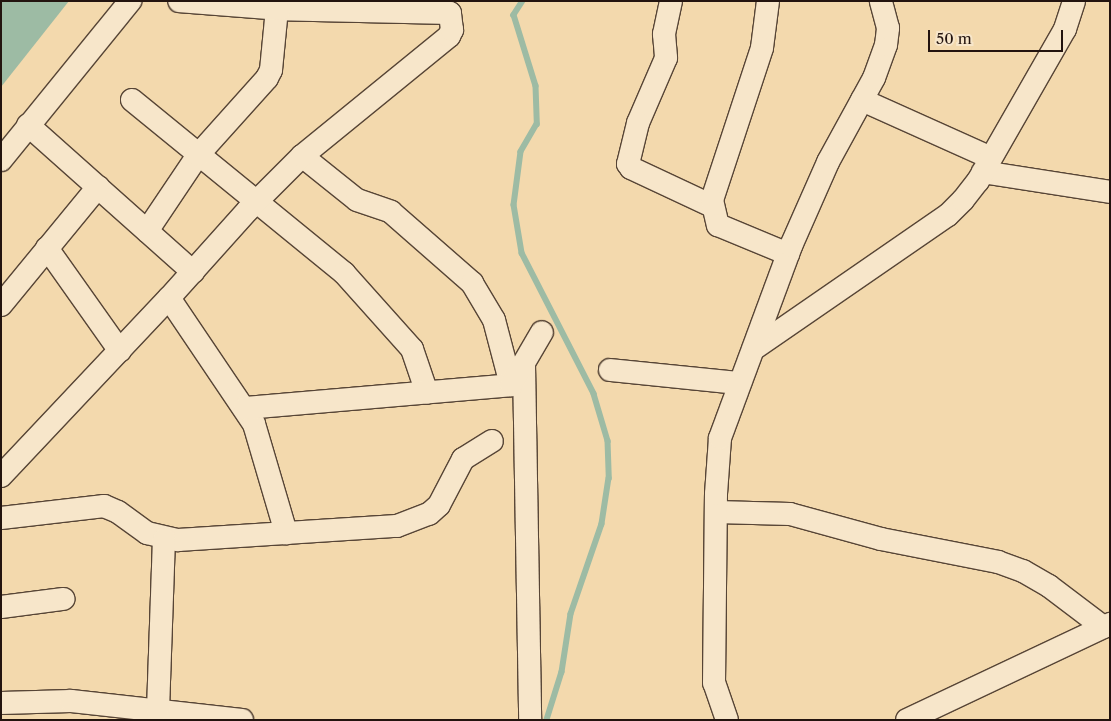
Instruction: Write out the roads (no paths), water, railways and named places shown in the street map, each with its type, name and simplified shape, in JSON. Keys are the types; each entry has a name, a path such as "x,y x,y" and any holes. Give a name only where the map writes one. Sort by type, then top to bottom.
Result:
{"street":[{"path":"1,160 130,1"},
{"path":"1,476 169,298 256,202 302,156 452,32 450,13 392,7 277,9 179,1"},
{"path":"670,1 664,34 666,58 638,123 628,164 712,206"},
{"path":"768,1 762,48 736,133 712,192 712,206 718,224 788,254"},
{"path":"728,720 714,683 716,512 720,438 788,254 828,162 862,100 886,45 888,28 881,1"},
{"path":"754,348 948,215 987,165 1065,29 1074,1"},
{"path":"147,231 198,156 267,78 271,70 277,9"},
{"path":"132,100 198,156 344,272 408,344 427,393"},
{"path":"862,100 987,165 1110,192"},
{"path":"28,125 193,272"},
{"path":"302,156 357,200 391,212 472,283 494,320 511,385"},
{"path":"1,305 98,187"},
{"path":"47,248 120,350"},
{"path":"169,298 254,424 286,533"},
{"path":"511,385 542,332"},
{"path":"524,365 530,720"},
{"path":"610,370 739,383"},
{"path":"245,408 511,385"},
{"path":"1,518 87,506 104,506 118,512 147,533 164,539 396,526 417,520 439,505 463,460 492,440"},
{"path":"716,512 790,514 881,540 998,562 1023,571 1049,586 1106,625"},
{"path":"158,710 164,539"},
{"path":"1,607 63,599"},
{"path":"907,720 1106,625"},
{"path":"1,703 70,710 158,710 242,720"}],"waterway":[{"path":"523,1 514,15 536,86 537,124 521,152 514,205 522,253 594,394 608,441 609,478 602,524 571,614 562,672 547,720"}]}
